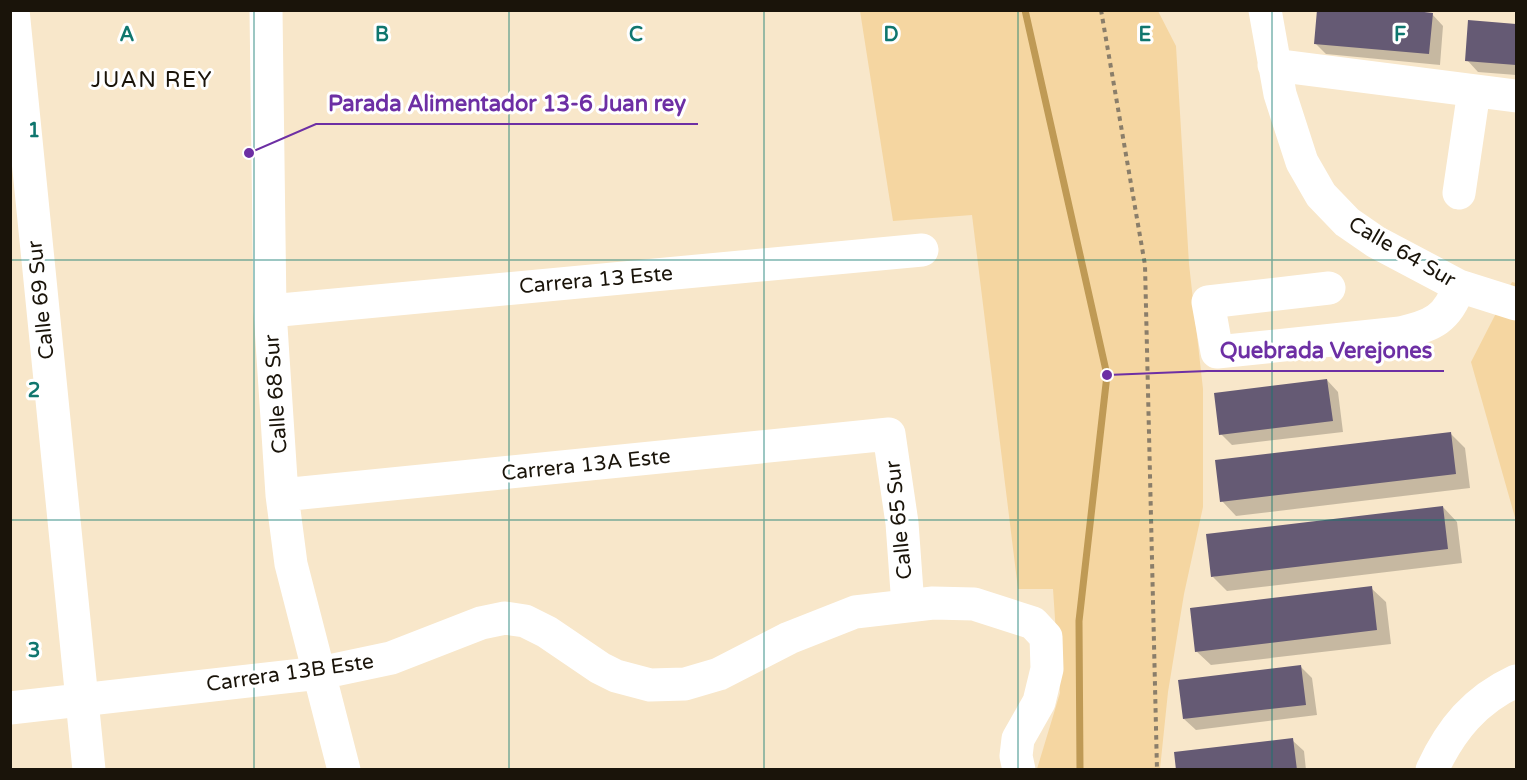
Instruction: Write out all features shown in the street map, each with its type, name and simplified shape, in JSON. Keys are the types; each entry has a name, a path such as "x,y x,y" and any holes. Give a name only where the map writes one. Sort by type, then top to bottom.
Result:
{"street":[{"name":"Calle 69 Sur","path":"13,10 88,770"},
{"name":"Calle 68 Sur","path":"266,10 270,311 282,495 291,564 344,770"},
{"name":"Calle 64 Sur","path":"1265,10 1280,94 1302,162 1321,195 1347,222 1376,242 1516,317"},
{"path":"1274,65 1516,96"},
{"path":"1459,193 1474,91"},
{"name":"Carrera 13 Este","path":"270,311 922,250"},
{"path":"1329,288 1208,302 1217,352 1420,329 1439,320 1465,288"},
{"name":"Calle 64 Sur","path":"1465,288 1516,304"},
{"name":"Carrera 13A Este","path":"282,495 889,434"},
{"name":"Calle 65 Sur","path":"889,434 902,523 908,606"},
{"name":"Carrera 13B Este","path":"10,708 320,673 391,658 481,623 505,618 532,624 616,676 650,685 685,684 719,674 789,638 855,612 933,603 975,604 1033,623 1046,637 1047,669 1040,702 1018,739 1016,756 1019,770"},
{"path":"1432,770 1454,730 1469,713 1495,693 1516,681"}],"path":[{"path":"1101,10 1145,265 1157,770"}],"shaded area":[{"path":"860,11 1158,11 1176,46 1189,264 1203,389 1203,507 1184,594 1168,692 1160,769 1037,769 1060,693 1053,589 1018,589 972,215 893,221"},
{"path":"1512,282 1516,283 1516,521 1471,362"}],"building":[{"path":"1317,10 1407,10 1433,13 1429,54 1314,44"},
{"path":"1468,20 1516,24 1516,65 1465,61"},
{"path":"1327,379 1333,421 1219,435 1214,393"},
{"path":"1451,432 1456,474 1220,502 1215,460"},
{"path":"1443,506 1448,549 1211,577 1206,534"},
{"path":"1372,586 1377,630 1195,652 1190,608"},
{"path":"1301,665 1306,705 1183,719 1178,680"},
{"path":"1293,738 1297,770 1176,770 1174,752"}],"waterway":[{"path":"1025,10 1107,375 1079,621 1080,770"}],"place":[{"name":"Parada Alimentador 13-6 Juan rey","path":"249,153"},
{"name":"Quebrada Verejones","path":"1107,375"}],"district":[{"name":"JUAN REY","path":"152,80"}]}
